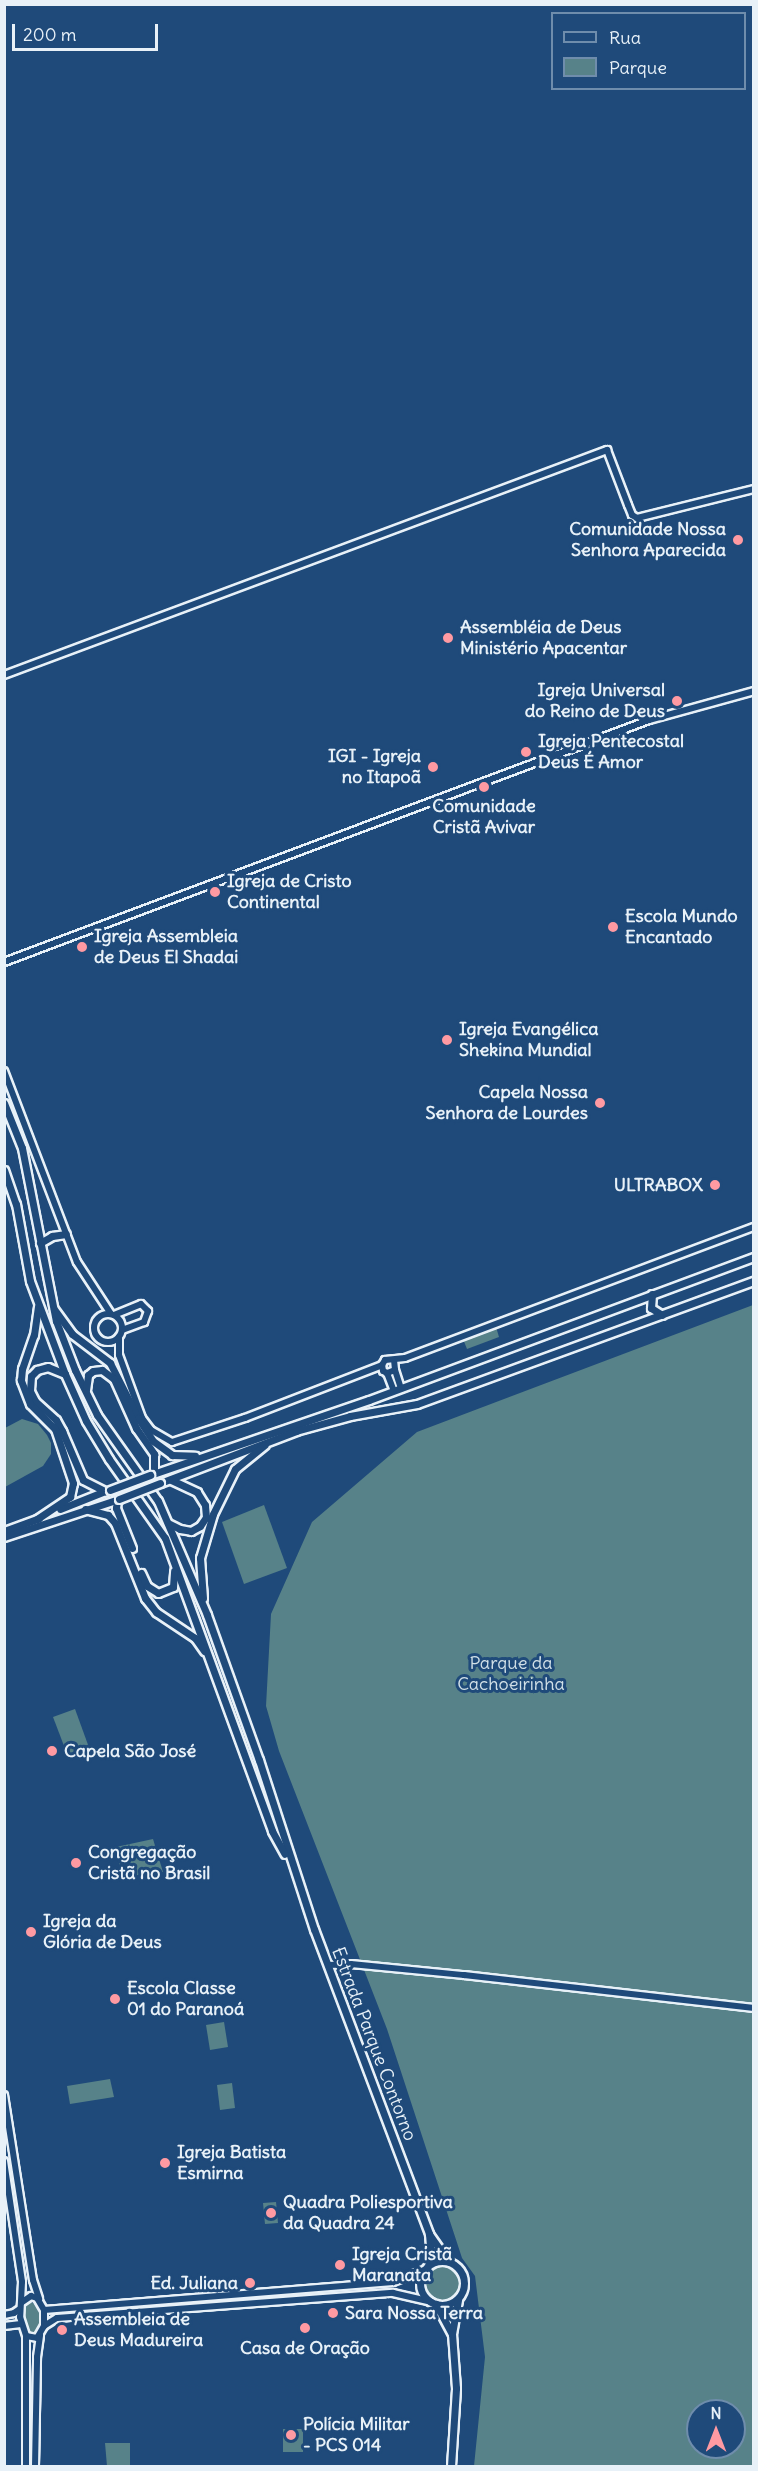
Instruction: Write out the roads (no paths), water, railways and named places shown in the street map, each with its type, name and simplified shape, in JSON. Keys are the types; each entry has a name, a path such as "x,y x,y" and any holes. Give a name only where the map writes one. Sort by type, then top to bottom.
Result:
{"main road":[{"path":"4,1103 22,1148 52,1306 86,1392 102,1423 158,1501 168,1522 207,1615 259,1760 291,1864"},
{"path":"4,1170 16,1204 24,1256 38,1304 65,1374 86,1421 109,1460 156,1524 171,1552 272,1831 291,1864"},
{"path":"40,1243 52,1236 66,1234"},
{"path":"4,1531 152,1474 398,1389 753,1257"},
{"path":"4,1538 85,1509 118,1500 273,1439 328,1422 417,1404 753,1281"},
{"path":"652,1294 651,1308 662,1315"},
{"path":"37,1519 70,1497 74,1483 55,1429 30,1404 21,1380 22,1369 34,1335 38,1304"},
{"path":"52,1306 72,1334 110,1363 138,1418 153,1441 172,1455 186,1458 212,1454"},
{"path":"65,1374 48,1367 37,1370 31,1376 30,1391 35,1401 56,1420 83,1480 107,1491"},
{"path":"86,1392 86,1381 93,1371 102,1370 114,1379 136,1428 154,1454 152,1474"},
{"path":"207,1615 200,1587 200,1558 213,1514 235,1469 273,1439"},
{"path":"168,1522 180,1529 191,1531 200,1526 206,1517 205,1505 197,1492 171,1480"},
{"path":"118,1500 116,1508 147,1586 152,1591 165,1592 173,1587 175,1576 171,1552"},
{"path":"85,1509 108,1515 115,1523 145,1598 168,1622 195,1638 210,1661"},
{"name":"Estrada Parque Contorno","path":"291,1864 429,2234 448,2261"},
{"name":"Estrada Parque Contorno","path":"426,2268 431,2256 429,2234"},
{"path":"451,2466 456,2388 452,2334 458,2299 465,2285 464,2274 448,2261 426,2268 421,2276 421,2291 433,2303 452,2334"},
{"path":"433,2303 444,2305 458,2299"}],"street":[{"path":"4,675 608,450 628,505 637,518 753,489"},
{"path":"4,962 649,720 753,691"},
{"path":"4,1071 83,1274 112,1315 118,1319 122,1330 119,1337 118,1355"},
{"path":"102,1301 102,1315 94,1323 95,1334 98,1339 108,1343 118,1355 142,1418 151,1430 172,1442 245,1418 370,1371 384,1370 405,1358 753,1228"},
{"path":"102,1315 112,1315 141,1304 148,1311 144,1322 122,1330"},
{"path":"108,1343 119,1337"},
{"path":"395,1365 385,1360 384,1370 398,1389"},
{"path":"395,1365 398,1389"},
{"path":"328,1965 351,1964 464,1975 753,2008"},
{"path":"4,2095 7,2135 12,2145 33,2280 44,2310 44,2326 37,2357 35,2466"},
{"path":"4,2161 22,2282 21,2324 26,2336 26,2466"},
{"path":"6,2172 17,2175"},
{"path":"44,2310 393,2282 426,2268"},
{"path":"274,2292 272,2298 276,2303"},
{"path":"260,2293 266,2297 261,2304"},
{"path":"44,2326 57,2318 393,2293 433,2303"},
{"path":"4,2315 14,2313 31,2295 40,2302"},
{"path":"123,2304 120,2308 125,2314"},
{"path":"110,2305 116,2309 110,2315"},
{"path":"4,2326 21,2324"},
{"path":"26,2336 35,2338 41,2335"}],"place":[{"name":"Comunidade Nossa Senhora Aparecida","path":"738,540"},
{"name":"Assembléia de Deus Ministério Apacentar","path":"448,638"},
{"name":"Igreja Universal do Reino de Deus","path":"677,701"},
{"name":"Igreja Pentecostal Deus É Amor","path":"526,752"},
{"name":"IGI - Igreja no Itapoã","path":"433,767"},
{"name":"Comunidade Cristã Avivar","path":"484,787"},
{"name":"Igreja de Cristo Continental","path":"215,892"},
{"name":"Escola Mundo Encantado","path":"613,927"},
{"name":"Igreja Assembleia de Deus El Shadai","path":"82,947"},
{"name":"Igreja Evangélica Shekina Mundial","path":"447,1040"},
{"name":"Capela Nossa Senhora de Lourdes","path":"600,1103"},
{"name":"ULTRABOX","path":"715,1185"},
{"name":"Capela São José","path":"52,1751"},
{"name":"Congregação Cristã no Brasil","path":"76,1863"},
{"name":"Igreja da Glória de Deus","path":"31,1932"},
{"name":"Escola Classe 01 do Paranoá","path":"115,1999"},
{"name":"Igreja Batista Esmirna","path":"165,2163"},
{"name":"Quadra Poliesportiva da Quadra 24","path":"271,2213"},
{"name":"Igreja Cristã Maranata","path":"340,2265"},
{"name":"Ed. Juliana","path":"250,2283"},
{"name":"Sara Nossa Terra","path":"333,2313"},
{"name":"Casa de Oração","path":"305,2328"},
{"name":"Assembleia de Deus Madureira","path":"62,2330"},
{"name":"Polícia Militar - PCS 014","path":"291,2435"}],"park label":[{"name":"Parque da Cachoeirinha","path":"511,1674"}]}
